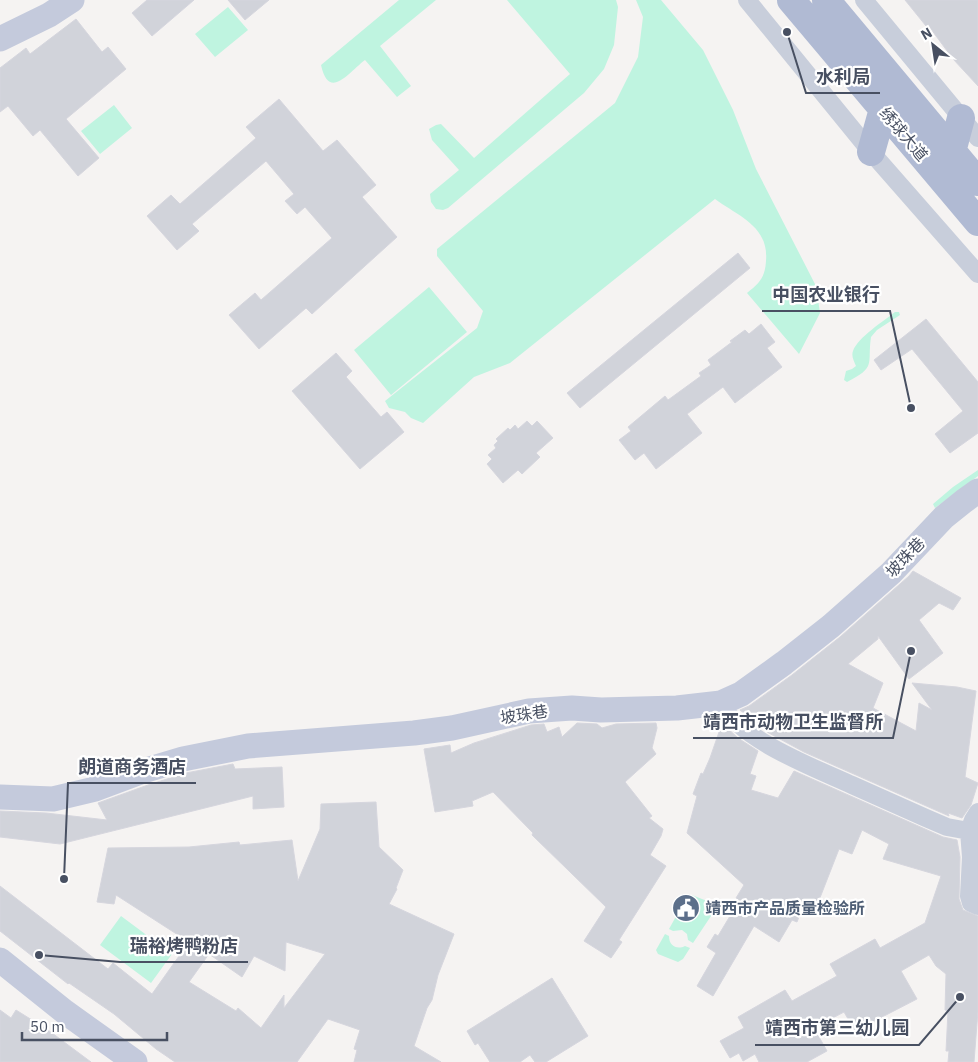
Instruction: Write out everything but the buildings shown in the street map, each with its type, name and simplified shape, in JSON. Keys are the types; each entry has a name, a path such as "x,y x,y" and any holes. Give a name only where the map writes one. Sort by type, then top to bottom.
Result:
{"main road":[{"name":"绣球大道","path":"791,0 978,222"},
{"name":"绣球大道","path":"826,0 978,182"},
{"path":"871,152 883,109"},
{"path":"952,152 969,128"}],"street":[{"path":"0,40 49,15 72,0"},
{"path":"747,0 871,152 978,274"},
{"path":"864,0 969,128"},
{"name":"坡珠巷","path":"0,797 53,799 95,789 143,771 183,759 248,746 414,733 452,728 529,711 572,708 601,710 677,708 721,704 741,694 784,664 831,626 891,573 944,517 978,492"},
{"path":"721,704 726,714 739,726 784,755 947,827 969,831"},
{"path":"978,812 972,820 969,831 971,856 969,896 970,902 978,906"},
{"path":"0,960 65,1012 135,1062"},
{"path":"0,977 110,1062"}],"green space":[{"path":"399,0 436,0 380,46 411,86 397,97 365,60 340,81 334,83 329,81 324,76 321,65"},
{"path":"507,0 616,0 618,7 614,45 604,69 584,93 448,208 443,210 436,209 431,202 430,194 459,170 432,140 429,129 441,124 474,158 570,74"},
{"path":"636,0 661,0 703,50 733,110 756,169 816,286 820,313 799,354 747,293 763,276 766,249 763,239 750,223 715,199 510,363 474,377 423,423 411,418 405,412 389,408 385,401 477,328 483,311 437,256 437,249 615,103 638,57 643,17"},
{"path":"228,7 248,30 215,57 195,34"},
{"path":"114,105 132,128 100,154 81,131"},
{"path":"429,287 467,332 391,395 354,350"},
{"path":"895,312 899,312 900,315 877,330 871,337 870,359 867,368 847,382 844,380 846,371 856,366 852,355 860,340"},
{"path":"978,470 978,476 935,508 933,504 953,487"},
{"path":"692,895 712,903 716,907 693,943 688,940 687,934 682,930 673,931 669,929 684,902"},
{"path":"121,916 172,954 151,983 100,945"},
{"path":"665,934 669,936 672,945 679,948 685,946 690,948 683,959 678,962 658,954 656,950"}],"place":[{"name":"水利局","path":"787,32"},
{"name":"中国农业银行","path":"911,408"},
{"name":"靖西市动物卫生监督所","path":"911,651"},
{"name":"朗道商务酒店","path":"64,879"},
{"name":"靖西市产品质量检验所","path":"686,908"},
{"name":"瑞裕烤鸭粉店","path":"39,955"},
{"name":"靖西市第三幼儿园","path":"960,997"}]}
